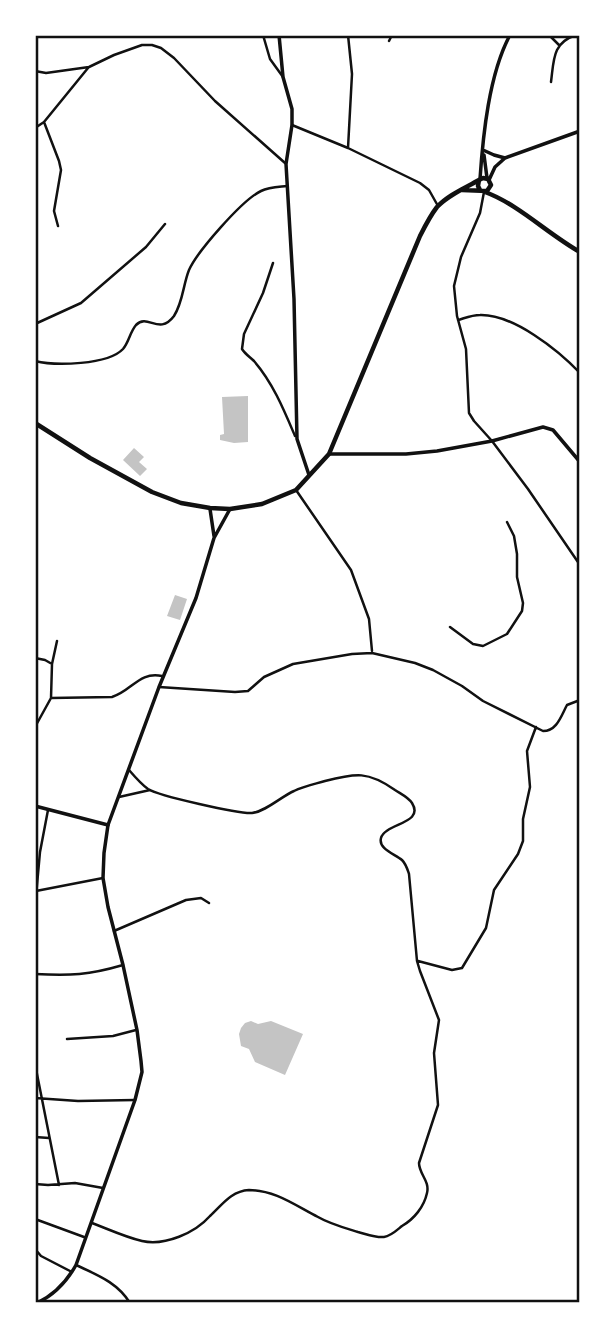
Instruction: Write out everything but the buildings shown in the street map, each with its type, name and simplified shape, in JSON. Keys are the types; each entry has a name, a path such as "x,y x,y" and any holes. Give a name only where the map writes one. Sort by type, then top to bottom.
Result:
{"highway":[{"path":"35,423 90,458 152,492 181,503 210,509 230,509 262,504 296,490 329,454 420,236 438,206 480,180 489,180"},
{"path":"480,180 477,184 483,191"},
{"path":"483,191 491,188 489,180"},
{"path":"489,180 502,198"},
{"path":"461,190 483,191 502,198 580,252"}],"street":[{"path":"263,35 270,59 283,77"},
{"path":"279,35 283,77 292,109 286,164 294,299 297,439"},
{"path":"348,35 352,74 348,148"},
{"path":"389,41 392,35"},
{"path":"480,180 496,74 510,35"},
{"path":"550,35 559,45"},
{"path":"551,82 556,50 559,45 576,35"},
{"path":"35,71 46,73 89,67 142,45 161,48 215,101 286,164"},
{"path":"35,128 44,122 89,67"},
{"path":"44,122 61,170 54,211 58,226"},
{"path":"292,125 348,148 419,183 429,190 438,206"},
{"path":"489,180 495,167 505,158 580,131"},
{"path":"483,148 505,158"},
{"path":"483,148 489,180"},
{"path":"35,361 61,364 102,360 125,347 139,323 143,321 161,325 168,322 179,307 195,258 223,225 257,193 269,188 287,186"},
{"path":"483,191 480,213 461,257 454,286 454,302 466,349 470,413 528,489 580,565"},
{"path":"35,324 82,303 146,247 165,224"},
{"path":"272,263 263,293 244,334 242,349 253,360 281,404 309,475"},
{"path":"458,320 478,315 502,320 544,340 580,373"},
{"path":"329,454 406,454 447,450 548,428 580,462"},
{"path":"296,490 351,570 369,619 372,653"},
{"path":"210,509 214,538"},
{"path":"37,1303 50,1297 76,1265 135,1100 142,1072 137,1030 103,878 108,825 159,687 196,598 214,538 230,509"},
{"path":"450,627 473,644 483,646 507,634 522,611 517,554 508,522"},
{"path":"35,727 51,698 52,664 58,641"},
{"path":"159,687 248,691 264,677 293,664 372,653 433,670 482,701 543,731 552,729 558,723 567,705 580,700"},
{"path":"35,658 52,664"},
{"path":"51,698 112,697 150,675 164,677"},
{"path":"417,961 452,970 462,968 486,928 494,890 518,854 523,841 523,819 530,788 527,751 536,727"},
{"path":"92,1223 141,1241 158,1242 189,1232 209,1218 230,1196 247,1190 269,1193 288,1200 318,1218 377,1237 390,1235 411,1221 427,1196 428,1183 419,1163 438,1101 434,1053 439,1020 417,961 407,866 384,848 381,842 384,832 410,819 414,806 410,800 381,780 370,776 347,776 298,789 251,813 190,802 150,790 129,770"},
{"path":"119,797 150,790"},
{"path":"35,806 108,825"},
{"path":"35,907 36,875 48,810"},
{"path":"36,891 103,878"},
{"path":"114,931 186,900 201,898 209,903"},
{"path":"35,974 94,974 123,965"},
{"path":"67,1039 113,1036 137,1030"},
{"path":"35,1064 59,1185"},
{"path":"35,1098 78,1101 135,1100"},
{"path":"35,1136 49,1138"},
{"path":"35,1184 75,1183 103,1188"},
{"path":"35,1219 86,1238"},
{"path":"35,1250 72,1272"},
{"path":"76,1265 118,1287 130,1303"}]}
